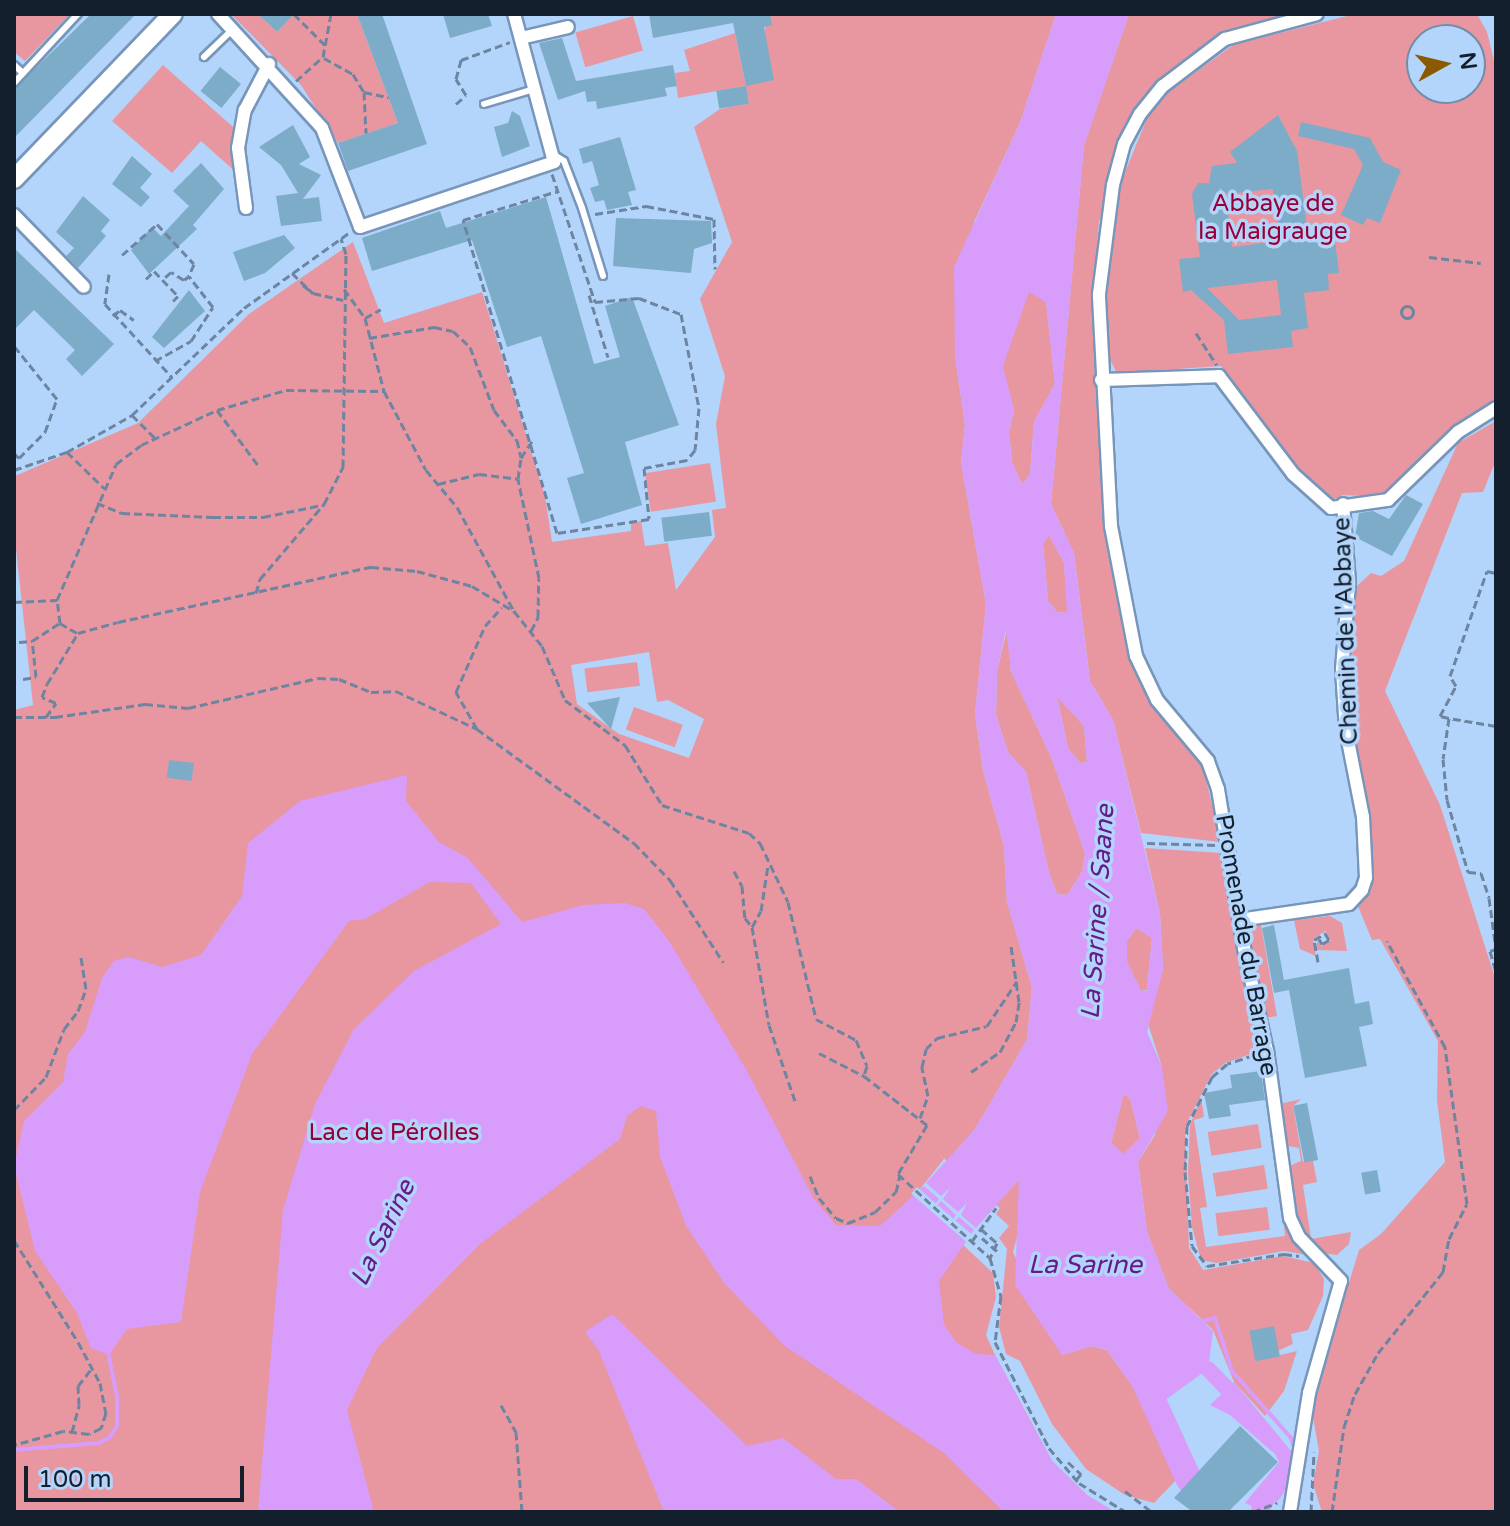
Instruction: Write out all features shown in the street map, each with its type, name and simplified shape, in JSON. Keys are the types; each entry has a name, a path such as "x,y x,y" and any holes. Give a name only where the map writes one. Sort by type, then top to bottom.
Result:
{"main road":[{"path":"14,179 173,14"}],"street":[{"path":"218,14 269,64 322,128 360,227 550,166 556,156 514,14"},
{"name":"Promenade du Barrage","path":"1290,1512 1309,1393 1342,1288 1341,1281 1319,1260 1290,1218 1267,1051 1239,920 1228,846 1208,761 1157,700 1136,656 1111,526 1101,380 1104,229 1124,144 1140,114 1163,86 1225,39 1317,14"},
{"path":"521,38 568,27"},
{"path":"246,208 238,148 245,110 269,64"},
{"path":"14,215 84,287"},
{"path":"1101,380 1219,376"},
{"name":"Chemin de l'Abbaye","path":"1219,376 1293,474 1322,504 1388,500 1458,432 1496,408"},
{"name":"Chemin de l'Abbaye","path":"1239,920 1357,898 1367,858 1346,730 1342,669 1349,583 1343,504"}],"lane":[{"path":"14,83 78,14"},
{"path":"204,57 234,28"},
{"path":"14,65 23,73"},
{"path":"484,104 537,89"},
{"path":"556,156 564,161 603,276"}],"path":[{"path":"294,14 325,45"},
{"path":"289,87 323,57 331,14"},
{"path":"456,104 466,95 456,79 464,57 521,38"},
{"path":"323,57 353,74 364,92 366,133"},
{"path":"364,92 388,97"},
{"path":"558,191 463,220 532,441 557,533 649,519 644,468 687,460 695,450 699,408 681,314 648,299"},
{"path":"578,199 598,217 646,206 714,219 715,269"},
{"path":"122,255 157,224 194,264 184,280 171,272 162,280"},
{"path":"14,470 67,452 132,415 244,308 340,237 360,227"},
{"path":"256,593 260,579 324,504 343,467 346,254 340,237"},
{"path":"1429,257 1481,263"},
{"path":"146,279 154,271 178,296 173,301"},
{"path":"291,273 313,293 343,300"},
{"path":"109,274 105,301 113,316 172,377"},
{"path":"155,361 191,341 212,313 189,276"},
{"path":"344,289 365,318 384,391 438,484 470,528 514,611 531,631 565,700 625,745 662,805 749,833 788,902 816,1019 856,1040 865,1056 864,1076"},
{"path":"589,294 608,357"},
{"path":"365,318 381,309"},
{"path":"113,316 120,310 134,320"},
{"path":"368,339 434,327 453,331 470,347 494,410 517,440 521,458 518,479 539,578 538,617 531,631"},
{"path":"1196,333 1216,359 1219,376"},
{"path":"14,453 19,458 45,432 57,399 15,347"},
{"path":"60,623 57,600 116,464 155,438 217,410 286,390 384,391"},
{"path":"217,410 260,468"},
{"path":"132,415 155,438"},
{"path":"521,458 532,441"},
{"path":"67,452 104,489"},
{"path":"438,484 479,474 518,479"},
{"path":"97,503 122,513 213,517 263,517 324,504"},
{"path":"60,623 78,633 371,567 417,571 472,586 502,607 514,611"},
{"path":"1496,573 1487,571 1450,676 1456,686 1440,716 1496,726"},
{"path":"14,602 57,600"},
{"path":"477,729 456,692 485,626 502,607"},
{"path":"19,642 32,641 60,623"},
{"path":"46,717 56,703 42,697 78,633"},
{"path":"23,679 36,677 32,641"},
{"path":"14,717 46,717 145,704 188,708 318,678 339,679 371,692 396,691 477,729 660,867 723,962"},
{"path":"1449,718 1443,759 1447,800 1468,872 1481,873 1489,898 1496,949 1490,951 1496,972"},
{"path":"1496,787 1496,807"},
{"path":"1147,843 1228,846"},
{"path":"752,927 761,911 768,865"},
{"path":"734,871 742,886 745,918 752,927 769,1025 796,1104"},
{"path":"1318,962 1314,940 1319,939"},
{"path":"1332,1512 1344,1427 1355,1394 1378,1353 1443,1272 1449,1239 1467,1204 1445,1047 1387,941"},
{"path":"971,1072 1007,1041 1016,1022 1017,981 1011,946"},
{"path":"14,1110 46,1077 64,1029 78,1011 86,989 80,953"},
{"path":"920,1118 928,1096 922,1067 926,1049 937,1038 987,1026 1017,981"},
{"path":"1267,1051 1227,1064 1212,1077 1187,1126 1185,1172 1192,1246 1207,1266 1284,1254 1319,1260"},
{"path":"810,1176 819,1198 836,1218 848,1223 875,1212 896,1192 901,1163 927,1129 920,1118 897,1106 864,1076 819,1053"},
{"path":"900,1175 990,1258 1001,1296 995,1342 1049,1448 1076,1480 1126,1512"},
{"path":"971,1241 996,1208"},
{"path":"980,1228 997,1243 997,1251 990,1258"},
{"path":"982,1238 997,1251"},
{"path":"14,1445 72,1432 89,1434 101,1428 106,1413 92,1368 15,1244"},
{"path":"72,1432 79,1405 78,1386 92,1368"},
{"path":"501,1405 516,1432 522,1512"},
{"path":"1068,1462 1081,1474 1076,1480"},
{"path":"1125,1491 1140,1508 1152,1512"},
{"path":"1253,1512 1273,1504"}],"green space":[{"path":"14,14 70,14 25,61 14,52"},
{"path":"231,14 258,14 277,32 294,14 357,14 398,123 338,143 301,85"},
{"path":"770,14 1056,14 1020,123 974,222 955,356 965,425 961,462 986,604 975,714 983,770 1004,846 1007,902 1032,987 1027,1040 975,1129 947,1161 938,1153 944,1159 913,1198 993,1273 996,1297 986,1335 995,1355 1052,1461 1088,1496 1115,1512 14,1512 14,710 33,705 15,540 15,476 138,423 249,314 353,242 384,323 482,292 545,496 552,542 631,531 631,523 641,521 645,546 668,543 676,590 715,537 712,510 726,508 716,424 725,376 700,299 732,242 694,127 720,109 749,103 745,86 678,98 675,73 690,71 684,50 735,33 746,86","holes":["649,652 657,702 668,700 704,719 689,758 619,734 577,704 571,665"]},
{"path":"1129,14 1299,14 1223,34 1160,80 1121,142 1099,221 1093,296 1095,381 1105,526 1120,607 1139,679 1202,763 1221,842 1141,833 1113,720 1090,681 1074,553 1051,504 1084,145"},
{"name":"Abbaye de la Maigrauge","path":"1355,14 1477,14 1483,24 1406,24 1406,104 1486,104 1487,32 1496,69 1496,400 1455,427 1386,497 1343,495 1330,501 1271,442 1221,366 1117,373 1107,354 1107,294 1119,187 1148,116 1170,91 1233,45"},
{"path":"633,16 643,51 585,67 575,33"},
{"path":"163,65 241,134 238,174 201,141 172,173 112,121"},
{"path":"1029,291 1046,302 1055,384 1034,422 1030,475 1022,484 1012,462 1009,432 1014,410 1002,366"},
{"path":"1496,421 1496,460 1483,492 1462,493 1385,691 1440,805 1496,981 1496,1512 1322,1512 1313,1484 1319,1451 1311,1406 1359,1250 1381,1234 1445,1162 1437,1100 1438,1041 1380,939 1372,940 1357,904 1365,892 1346,701 1353,600 1357,586 1371,573 1381,576 1404,561 1458,443"},
{"path":"710,463 716,502 651,512 645,473"},
{"path":"1049,535 1064,563 1068,613 1057,612 1048,601 1043,544"},
{"path":"1007,630 1011,671 1052,759 1085,853 1082,872 1067,895 1057,894 1049,873 1026,772 1008,752 996,715 997,671"},
{"path":"637,662 640,686 587,692 584,668"},
{"path":"1057,696 1084,726 1087,762 1080,763 1068,748"},
{"path":"634,707 683,725 675,747 626,730"},
{"path":"1145,848 1222,853 1259,1045 1257,1052 1225,1063 1211,1075 1185,1127 1189,1248 1203,1270 1283,1256 1314,1263 1324,1279 1323,1296 1308,1330 1291,1334 1293,1344 1256,1361 1297,1351 1284,1391 1265,1416 1234,1382 1213,1330 1169,1289 1147,1232 1138,1162 1155,1135 1162,1067 1147,1021 1163,969 1160,914"},
{"path":"1330,916 1342,923 1347,951 1317,950 1317,941 1322,946 1331,940 1325,931 1313,939 1316,956 1300,949 1294,920"},
{"path":"1261,925 1277,1016 1265,1018 1249,939 1253,927"},
{"path":"1136,928 1152,938 1147,990 1141,991 1127,962 1127,941"},
{"path":"1124,1093 1131,1101 1140,1139 1124,1155 1111,1143"},
{"path":"1201,1097 1204,1117 1194,1120 1207,1207 1200,1208 1206,1247 1285,1236 1278,1161 1296,1240 1308,1255 1284,1251 1217,1263 1201,1260 1192,1227 1188,1172 1190,1125"},
{"path":"1301,1099 1293,1106 1303,1162 1313,1161 1317,1182 1303,1185 1311,1239 1351,1232 1349,1244 1337,1255 1321,1253 1309,1241 1292,1207 1287,1167 1301,1161 1299,1148 1283,1145 1280,1104"},
{"path":"1258,1124 1262,1148 1211,1156 1208,1132"},
{"path":"1264,1165 1268,1189 1216,1197 1213,1173"},
{"path":"1019,1179 1021,1223 1013,1252 1062,1355 1091,1346 1107,1350 1150,1411 1179,1477 1154,1503 1125,1495 1086,1469 1052,1424 1020,1361 1006,1354 999,1327 1007,1249 999,1238 1009,1226 996,1214 1000,1208 995,1204"},
{"path":"1267,1207 1270,1230 1218,1236 1215,1213"}],"water":[{"name":"La Sarine","path":"1056,14 1129,14 1084,146 1051,504 1074,553 1090,681 1113,720 1160,914 1163,970 1147,1032 1162,1067 1168,1111 1138,1162 1147,1232 1169,1289 1213,1331 1208,1369 1150,1411 1107,1350 1091,1346 1062,1355 1015,1285 1019,1180 976,1228 961,1215 967,1203 958,1212 943,1199 950,1188 941,1196 926,1183 975,1129 1027,1040 1032,987 1007,902 1004,846 983,770 975,714 986,604 961,462 965,425 955,356 954,267 1020,123","holes":["1029,292 1046,302 1055,384 1034,422 1030,475 1022,484 1012,462 1009,432 1014,410 1003,366","1049,535 1064,563 1067,613 1057,612 1048,601 1043,544","1006,630 1011,671 1052,759 1085,853 1082,872 1067,895 1057,894 1049,873 1026,772 1008,752 996,715 997,671","1057,697 1084,726 1087,762 1080,763 1068,748","1136,928 1152,938 1147,991 1141,991 1127,962 1127,941","1124,1093 1131,1101 1140,1138 1123,1154 1111,1143"]},
{"name":"Lac de Pérolles","path":"407,775 406,801 439,842 468,858 522,922 584,905 625,903 644,909 669,941 747,1071 814,1199 836,1225 880,1226 924,1186 939,1199 929,1213 941,1201 956,1215 947,1229 959,1217 974,1230 939,1281 944,1325 957,1343 976,1354 995,1355 1052,1461 1088,1496 1115,1512 1004,1512 944,1453 785,1346 725,1284 686,1226 660,1157 656,1111 641,1106 627,1116 620,1139 480,1244 377,1348 347,1410 374,1512 258,1512 283,1210 315,1104 354,1029 414,971 501,924 471,883 430,882 365,919 349,921 252,1054 200,1192 181,1322 127,1329 109,1355 91,1348 77,1313 35,1251 14,1166 24,1121 63,1082 68,1054 85,1032 102,978 114,961 129,957 162,967 201,955 242,896 248,843 300,801"},
{"path":"612,1314 747,1446 783,1438 836,1479 856,1479 900,1512 664,1512 599,1351 585,1332"},
{"path":"1234,1382 1291,1451 1290,1476 1269,1512 1250,1512 1252,1506 1245,1503 1279,1462 1275,1454 1230,1415 1210,1405"}],"pier":[{"path":"917,1187 974,1237 968,1244 911,1194"}],"building":[{"path":"91,14 136,14 14,138 14,89"},
{"path":"258,14 294,14 277,32"},
{"path":"357,14 382,14 427,144 348,171 338,143 398,123"},
{"path":"443,14 488,14 492,26 450,38"},
{"path":"649,14 770,14 772,25 764,27 774,80 746,86 733,23 653,38"},
{"path":"562,38 576,81 673,65 677,86 665,88 667,96 597,109 596,101 587,102 585,91 558,100 539,43"},
{"path":"220,67 241,84 221,108 200,91"},
{"path":"746,86 749,104 719,108 716,91"},
{"path":"512,111 520,116 530,146 502,157 494,127 508,123"},
{"path":"1278,115 1297,151 1307,227 1333,224 1339,273 1328,274 1329,290 1304,293 1308,328 1291,331 1293,347 1228,354 1224,320 1191,290 1183,292 1179,259 1200,257 1192,194 1198,183 1209,183 1212,166 1237,163 1230,152","holes":["1273,189 1280,241 1232,247 1226,194","1277,280 1281,315 1239,320 1207,288"]},
{"path":"1301,122 1370,138 1383,162 1401,170 1380,223 1367,218 1363,225 1341,215 1363,165 1354,149 1298,136"},
{"path":"293,125 310,157 299,164 321,175 303,199 319,197 322,221 281,226 276,196 298,193 281,165 259,147"},
{"path":"620,137 636,190 628,192 632,205 607,210 604,200 595,202 590,188 599,185 592,161 583,164 579,149"},
{"path":"132,156 152,174 140,188 150,197 141,207 112,184"},
{"path":"201,163 224,189 193,225 197,229 149,274 131,250 152,227 161,236 189,206 173,191"},
{"path":"83,196 110,220 101,231 106,236 78,268 66,256 74,248 56,232"},
{"path":"546,197 594,364 620,357 605,306 632,297 679,425 625,442 642,505 581,524 567,478 584,473 541,336 507,347 472,240 372,271 362,238 440,211 446,228"},
{"path":"616,218 711,221 712,243 694,249 691,273 613,266"},
{"path":"284,235 295,248 265,273 244,281 233,252"},
{"path":"14,248 114,344 82,376 66,359 75,350 34,310 14,330"},
{"path":"189,290 205,311 164,348 152,337"},
{"path":"1406,495 1423,504 1392,556 1355,537 1359,513 1373,511 1389,519"},
{"path":"709,512 712,536 664,542 661,518"},
{"path":"620,697 611,729 587,703"},
{"path":"169,760 194,763 192,781 167,778"},
{"path":"1274,925 1284,980 1349,968 1355,1004 1369,1001 1373,1024 1359,1027 1367,1066 1305,1078 1289,990 1274,993 1262,928"},
{"path":"1261,1071 1265,1100 1229,1105 1231,1116 1209,1119 1204,1093 1232,1088 1230,1075"},
{"path":"1307,1103 1318,1160 1304,1163 1293,1106"},
{"path":"1377,1170 1381,1192 1365,1194 1361,1173"},
{"path":"1274,1326 1280,1356 1255,1361 1249,1331"},
{"path":"1240,1426 1278,1462 1228,1512 1193,1512 1174,1498"}],"waterway":[{"path":"1203,1321 1215,1318 1232,1371 1291,1438 1295,1450"},
{"path":"14,1450 99,1443 110,1437 117,1426 117,1397 108,1352"},
{"path":"1208,1369 1242,1404"},
{"name":"La Sarine / Saane","path":"1141,1374 1189,1480"},
{"path":"1277,1499 1291,1478"}]}
